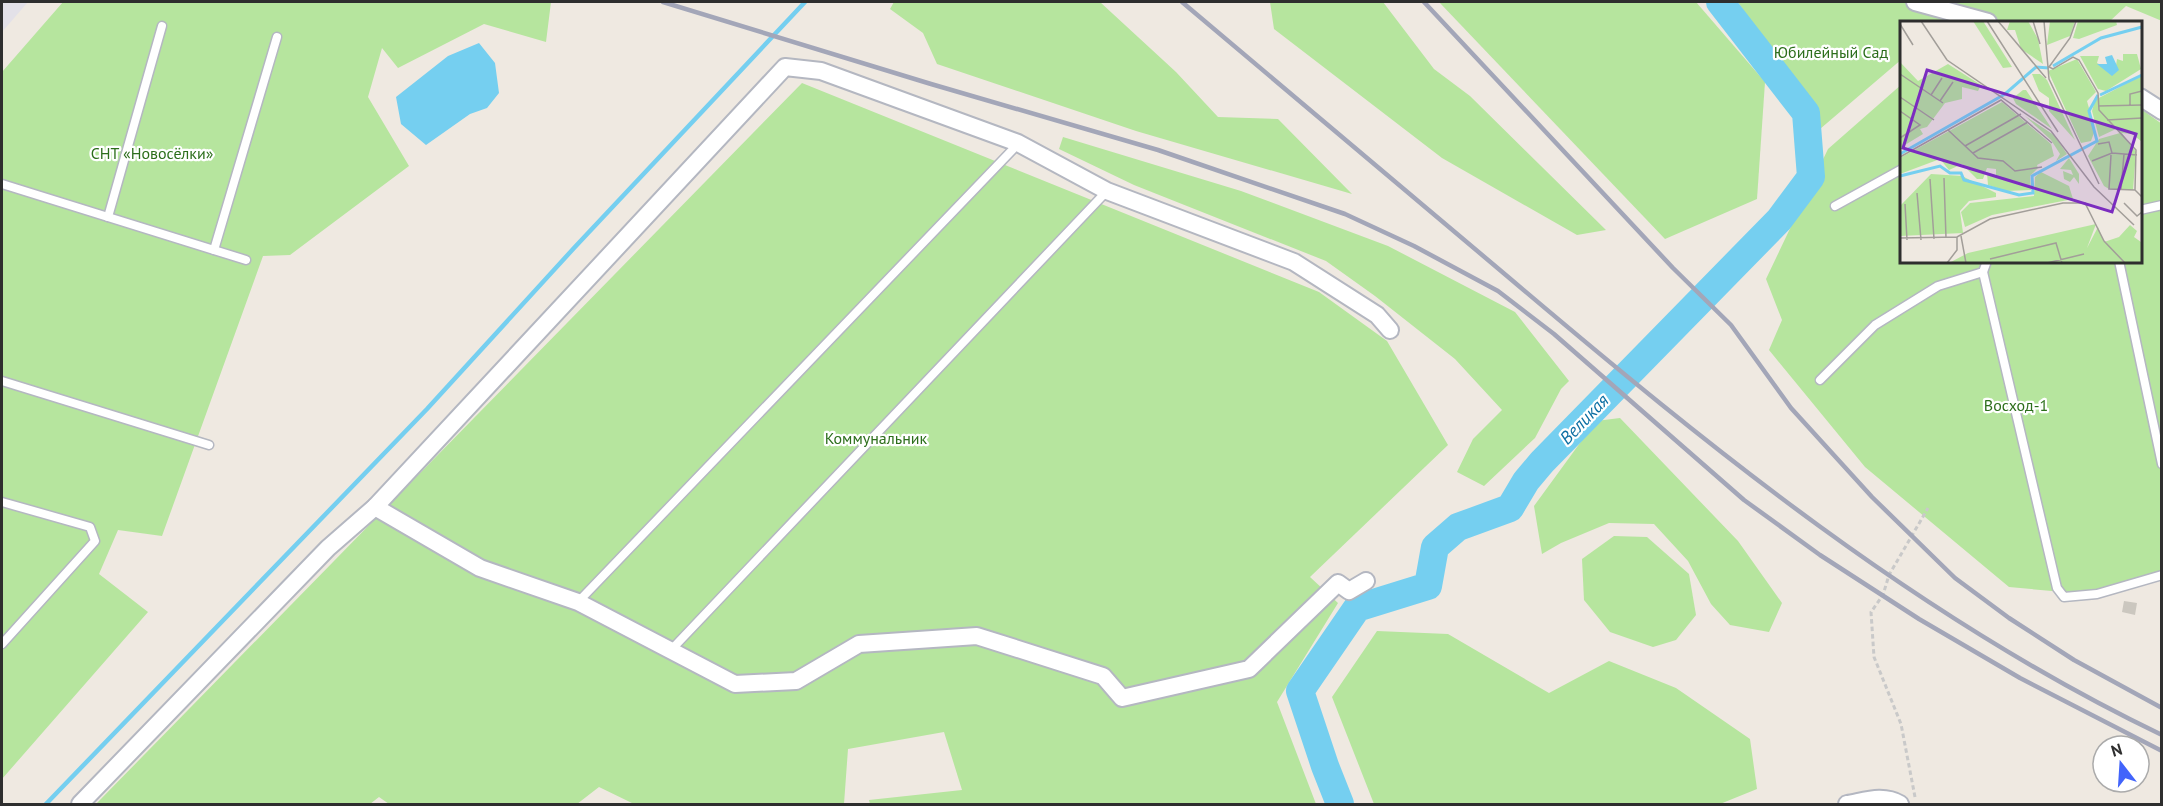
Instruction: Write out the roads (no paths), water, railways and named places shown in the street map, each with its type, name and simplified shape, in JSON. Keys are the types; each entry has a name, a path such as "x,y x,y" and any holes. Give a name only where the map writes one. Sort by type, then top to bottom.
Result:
{"street":[{"path":"1915,2 1984,21"},
{"path":"80,804 328,548 375,507 785,67 820,71 1018,144 1107,191 1294,262 1377,315 1390,330"},
{"path":"2142,98 2162,111"},
{"path":"375,507 480,568 578,602 735,684 796,681 858,644 977,636 1103,676 1122,698 1249,669 1338,583 1349,591 1366,581"},
{"path":"1847,804 1877,798 1893,800 1900,804"}],"lane":[{"path":"108,217 162,26"},
{"path":"214,250 277,37"},
{"path":"578,602 1018,144"},
{"path":"1835,206 1900,170"},
{"path":"2,184 246,260"},
{"path":"672,650 1107,191"},
{"path":"2142,210 2162,205"},
{"path":"1987,262 1983,272 2057,588 2064,597 2097,594 2162,575"},
{"path":"2119,262 2162,464"},
{"path":"1820,380 1875,325 1938,286 1983,272"},
{"path":"2,381 209,445"},
{"path":"2,502 90,526 95,541 2,644"}],"water":[{"path":"479,43 495,63 499,93 487,108 470,114 426,145 401,124 396,97 448,56"}],"waterway":[{"path":"46,804 427,409 574,248 805,2"},
{"name":"Великая","path":"1340,804 1300,691 1357,608 1428,586 1435,547 1458,527 1510,508 1526,481 1542,462 1779,220 1811,177 1806,113 1720,2"}],"railway":[{"path":"663,2 1158,150 1345,214 1414,246 1498,291 1554,334 1744,500 1820,555 1919,619 2020,678 2162,751"},
{"path":"1182,2 1661,404 1820,526 1902,584 1986,639 2073,689 2162,735"},
{"path":"1424,2 1673,268 1731,325 1791,408 1872,497 1955,578 2009,618 2074,660 2162,708"}],"park label":[{"name":"Юбилейный Сад","path":"1831,52"},
{"name":"СНТ «Новосёлки»","path":"152,153"},
{"name":"Восход-1","path":"2016,405"},
{"name":"Коммунальник","path":"876,438"}]}
